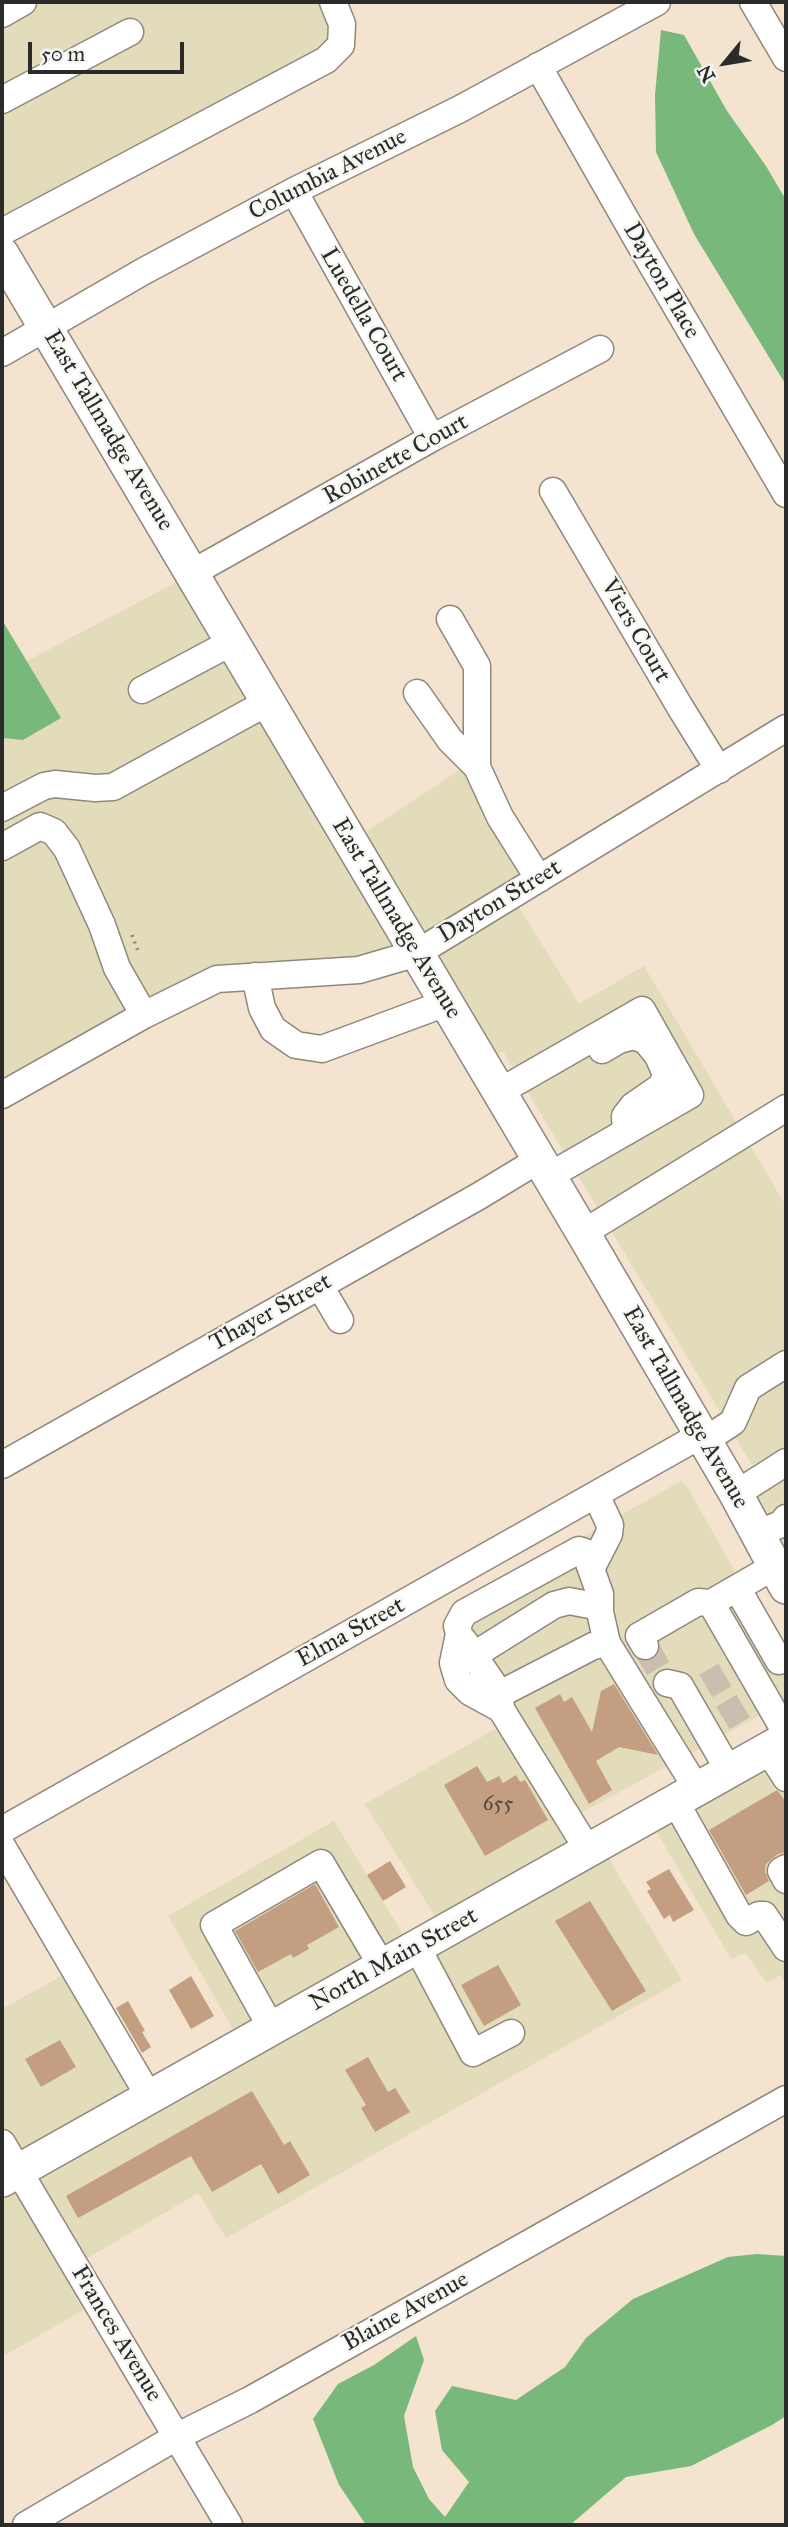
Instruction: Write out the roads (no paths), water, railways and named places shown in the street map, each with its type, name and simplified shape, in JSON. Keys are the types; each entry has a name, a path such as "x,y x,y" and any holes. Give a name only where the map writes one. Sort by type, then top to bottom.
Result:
{"main road":[{"name":"East Tallmadge Avenue","path":"2,254 583,1233 781,1576"},
{"name":"North Main Street","path":"7,2165 150,2098 780,1741"}],"street":[{"path":"2,14 23,2"},
{"name":"Columbia Avenue","path":"2,353 144,271 294,191 460,108 657,2"},
{"path":"753,2 786,58"},
{"path":"2,232 326,60 341,45 342,24 338,3"},
{"path":"2,100 130,32"},
{"name":"Dayton Place","path":"538,66 786,494"},
{"name":"Luedella Court","path":"294,191 432,438"},
{"name":"Robinette Court","path":"192,573 432,438 600,349"},
{"name":"Viers Court","path":"553,491 680,708 719,769"},
{"path":"450,620 477,666 477,767"},
{"path":"142,690 232,642"},
{"path":"417,694 450,740 477,767 500,817 539,879"},
{"path":"2,808 44,786 113,787 268,702"},
{"name":"Dayton Street","path":"2,1095 144,1015 217,979 359,970 417,953 786,728"},
{"path":"2,847 40,826 54,832 67,849 102,925 117,968 144,1015"},
{"path":"255,976 262,1008 273,1029 296,1045 322,1049 446,1003"},
{"name":"Thayer Street","path":"2,1465 479,1196 626,1132 690,1095 642,1010 499,1092"},
{"path":"583,1233 786,1108"},
{"path":"320,1286 340,1320"},
{"name":"Elma Street","path":"2,1830 596,1495 733,1422 748,1388 786,1364"},
{"path":"736,1494 786,1462"},
{"path":"592,1567 609,1534 610,1525 596,1495"},
{"path":"757,1534 781,1524 786,1518"},
{"path":"588,1850 457,1626 464,1613 579,1550 585,1552 592,1567 600,1594 607,1643 686,1795 739,1915 747,1922 764,1915 786,1948"},
{"path":"645,1646 639,1636 698,1602 711,1603 737,1588 781,1576"},
{"path":"720,1693 783,1659 737,1588"},
{"path":"466,1644 554,1605 569,1601 600,1607"},
{"path":"711,1603 729,1771"},
{"path":"501,1702 593,1646 607,1643"},
{"path":"720,1693 780,1741 786,1778"},
{"path":"2,1846 150,2098"},
{"path":"272,2029 214,1926 321,1863 382,1966"},
{"path":"786,1868 781,1871 786,1880"},
{"path":"417,1947 473,2053 512,2033"},
{"name":"Blaine Avenue","path":"26,2525 177,2436 250,2400 786,2099"},
{"name":"Frances Avenue","path":"7,2165 177,2436 229,2525"}],"tunnel":[{"path":"645,1646 667,1683"},
{"path":"706,1686 725,1675"},
{"path":"723,1718 743,1706"}]}
